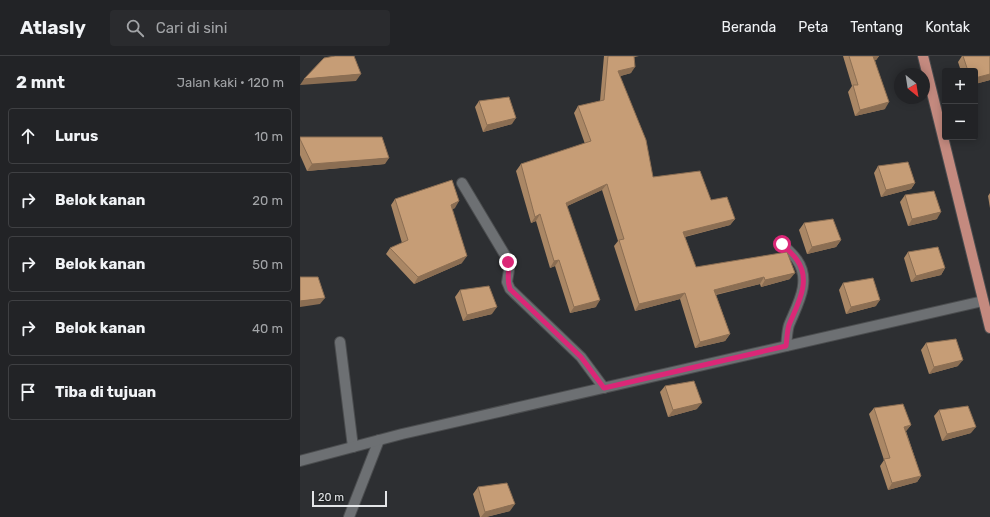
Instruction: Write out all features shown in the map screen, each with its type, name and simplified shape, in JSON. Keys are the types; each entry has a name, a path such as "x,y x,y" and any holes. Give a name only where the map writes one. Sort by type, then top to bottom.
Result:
{"main road":[{"path":"923,56 990,328"}],"street":[{"path":"462,183 505,255 509,270 507,282 510,289 581,357 604,388"},
{"path":"782,244 797,260 803,277 803,290 799,303 788,326 786,346"},
{"path":"300,461 379,440 983,301"},
{"path":"340,342 353,447"},
{"path":"349,517 379,440"}],"building":[{"path":"335,56 354,56 361,74 304,79 324,58"},
{"path":"608,56 634,56 635,67 618,71 646,140 653,177 700,171 711,200 727,197 735,219 683,232 696,267 787,252 795,273 765,280 764,277 714,290 730,334 700,342 685,293 639,304 619,240 624,239 607,184 566,203 600,300 574,307 559,260 554,261 540,214 535,217 521,164 591,141 578,106 604,100"},
{"path":"849,56 873,56 889,102 860,110 853,85 858,85"},
{"path":"963,56 990,56 990,74 978,77 978,68 967,68"},
{"path":"509,97 516,118 487,125 479,101"},
{"path":"300,137 382,137 389,158 312,164"},
{"path":"908,162 915,183 886,190 878,166"},
{"path":"452,180 459,201 451,205 467,256 418,277 390,248 408,240 395,199"},
{"path":"934,191 941,212 912,219 905,195"},
{"path":"833,219 841,240 812,247 804,223"},
{"path":"938,247 945,268 916,276 908,252"},
{"path":"300,277 318,277 325,298 300,301"},
{"path":"873,278 880,300 851,307 843,283"},
{"path":"489,286 497,307 467,315 460,290"},
{"path":"956,339 963,360 934,367 926,343"},
{"path":"694,381 702,403 673,410 665,386"},
{"path":"903,404 911,425 904,427 921,476 892,483 884,459 890,458 874,408"},
{"path":"968,406 976,427 947,434 939,410"},
{"path":"507,483 515,504 485,512 478,487"}],"route":[{"path":"508,262 509,270 507,282 510,289 581,357 604,388 786,346 788,326 799,303 803,290 803,277 801,267 797,260 782,244"}]}
